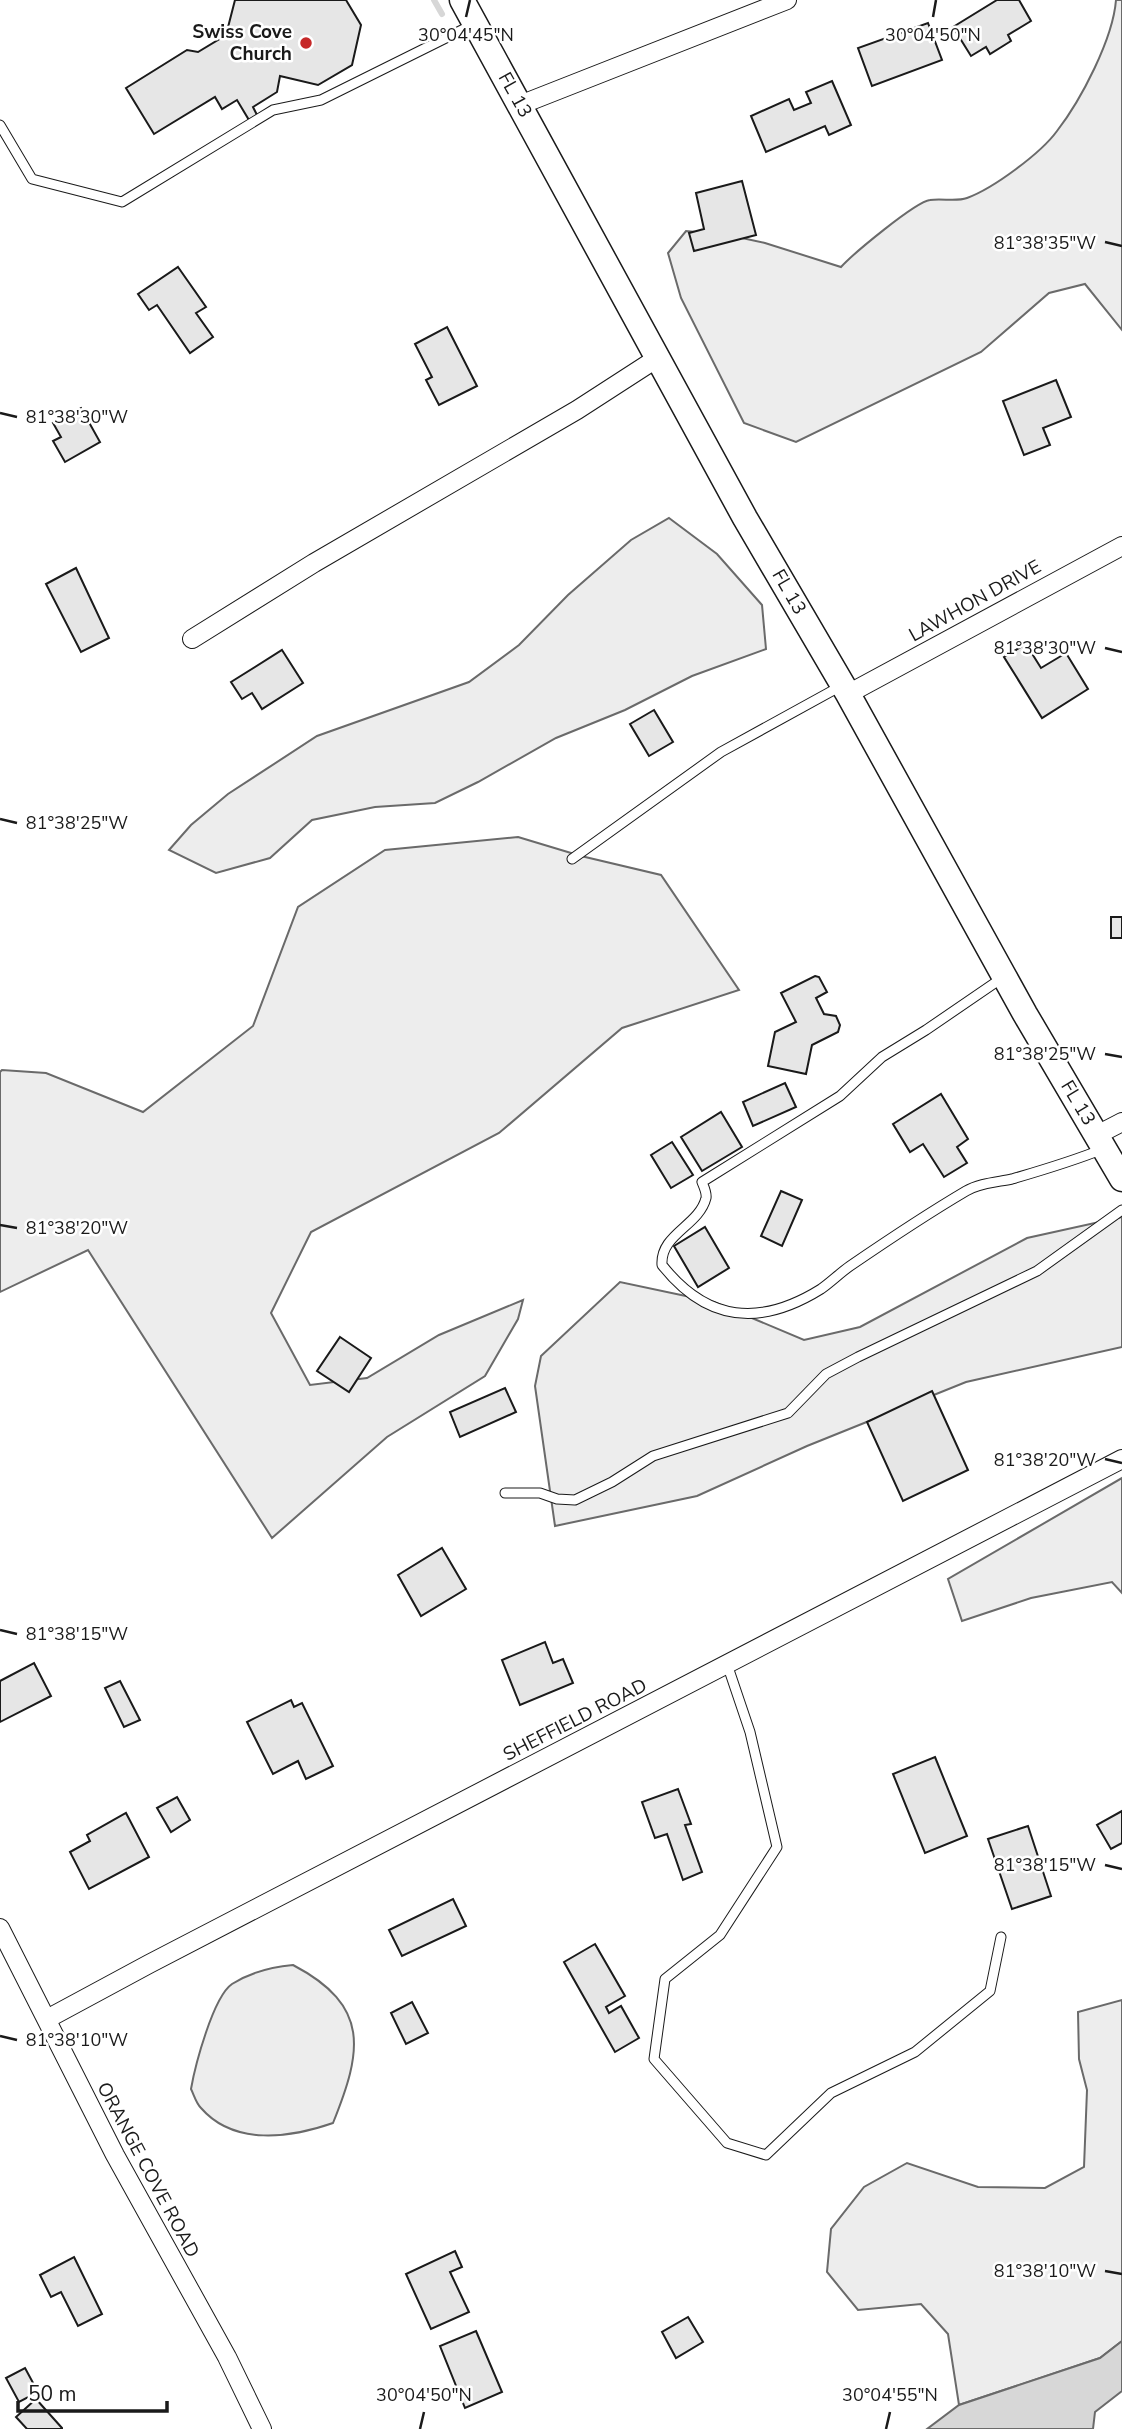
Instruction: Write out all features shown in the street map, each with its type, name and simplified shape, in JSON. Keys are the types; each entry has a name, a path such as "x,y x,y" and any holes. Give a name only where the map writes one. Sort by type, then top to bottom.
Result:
{"main road":[{"name":"FL 13","path":"463,0 746,517 846,690 1004,977 1122,1179"}],"street":[{"path":"520,105 787,0"},
{"path":"192,639 314,563 577,410 659,357"},
{"name":"LAWHON DRIVE","path":"846,690 1122,546"},
{"path":"1101,1142 1122,1122"},
{"name":"SHEFFIELD ROAD","path":"47,2019 1122,1459"},
{"name":"ORANGE COVE ROAD","path":"0,1928 115,2155 227,2357 262,2429"}],"lane":[{"path":"0,125 32,179 122,202 273,110 321,100 475,23"},
{"path":"572,859 721,752 846,690"},
{"path":"1004,977 882,1057 840,1096 702,1182 707,1195 705,1200 697,1213 663,1248 662,1265 673,1279 695,1296 722,1311 744,1314 767,1312 820,1289 850,1266 969,1189 1066,1163 1101,1142"},
{"path":"505,1493 540,1493 557,1499 575,1500 612,1482 653,1456 788,1413 826,1374 1037,1272 1122,1210"},
{"path":"727,1664 750,1732 777,1847 720,1935 665,1979 654,2059 727,2143 766,2155 831,2093 915,2052 990,1992 1001,1937"}],"shaded area":[{"path":"1116,0 1122,0 1122,330 1085,284 1049,293 981,352 796,442 744,423 681,298 668,253 686,231 728,235 765,243 841,267 911,209 930,200 963,199 978,193 1029,159 1050,140 1076,103 1094,68 1109,33"},
{"path":"669,518 717,554 762,605 766,649 692,676 625,710 556,738 435,803 375,807 312,820 270,858 216,873 169,850 191,825 228,794 317,736 469,682 519,645 568,595 631,540"},
{"path":"518,837 581,856 661,875 739,990 622,1028 499,1133 311,1232 271,1313 310,1385 367,1378 439,1335 523,1300 518,1319 485,1376 387,1437 272,1538 88,1250 0,1292 0,1072 46,1073 143,1112 253,1026 298,907 385,850"},
{"path":"1122,1217 1122,1347 966,1382 807,1446 697,1496 555,1526 535,1386 541,1356 620,1282 714,1302 804,1340 860,1327 1027,1238"},
{"path":"1122,1478 1122,1593 1112,1582 1031,1598 962,1621 948,1579"},
{"path":"293,1965 336,1997 348,2014 353,2032 354,2052 350,2074 333,2123 281,2135 246,2133 230,2128 214,2120 201,2108 191,2089 212,2017 225,1991 232,1984 261,1971"},
{"path":"1122,2000 1122,2341 1100,2358 959,2405 948,2334 921,2304 858,2310 827,2272 831,2229 864,2187 907,2163 978,2187 1045,2188 1084,2167 1087,2090 1079,2059 1078,2012"},
{"path":"1122,2341 1122,2391 1095,2412 1093,2429 927,2429 959,2405 1100,2358"}],"building":[{"path":"235,0 346,0 361,25 352,65 318,85 280,76 277,92 253,107 257,115 249,120 237,100 222,109 215,97 154,134 126,88 187,50 198,52 226,35"},
{"path":"997,0 1019,0 1031,21 1008,35 1011,41 990,54 986,47 971,56 953,27"},
{"path":"928,23 942,60 872,86 858,48"},
{"path":"832,81 851,125 829,135 825,126 766,152 751,116 789,99 794,110 811,103 806,92"},
{"path":"742,181 756,235 694,251 689,233 704,229 696,193"},
{"path":"178,267 206,307 196,313 213,337 190,353 157,305 149,310 138,294"},
{"path":"447,327 477,386 439,405 426,380 432,377 415,344"},
{"path":"1056,380 1071,417 1043,428 1050,445 1024,455 1003,401"},
{"path":"81,408 100,442 65,462 53,441 61,437 53,423"},
{"path":"76,568 109,638 81,652 46,584"},
{"path":"1026,644 1041,668 1066,653 1088,689 1042,718 1004,657"},
{"path":"282,650 303,683 262,709 252,693 242,699 231,682"},
{"path":"654,710 673,742 649,756 630,724"},
{"path":"1111,917 1122,917 1122,938 1111,938"},
{"path":"815,976 819,977 827,992 816,998 824,1014 836,1016 840,1025 838,1032 812,1045 806,1074 768,1066 775,1032 796,1022 781,993"},
{"path":"785,1083 796,1107 753,1126 743,1102"},
{"path":"941,1094 968,1139 957,1147 967,1163 944,1177 923,1144 910,1152 893,1124"},
{"path":"721,1112 742,1147 702,1171 681,1137"},
{"path":"672,1142 693,1175 671,1188 651,1155"},
{"path":"781,1191 802,1200 782,1246 761,1236"},
{"path":"705,1227 729,1268 698,1287 674,1246"},
{"path":"340,1337 371,1358 349,1392 317,1371"},
{"path":"505,1388 516,1412 460,1437 450,1412"},
{"path":"932,1391 968,1470 903,1501 867,1422"},
{"path":"442,1548 466,1589 421,1616 398,1575"},
{"path":"545,1642 553,1663 563,1659 573,1683 520,1705 502,1660"},
{"path":"34,1663 51,1696 0,1722 0,1681"},
{"path":"120,1681 140,1720 124,1727 105,1688"},
{"path":"291,1700 294,1707 302,1703 333,1766 306,1779 298,1761 273,1774 247,1722"},
{"path":"935,1757 967,1836 925,1853 893,1774"},
{"path":"678,1789 691,1824 685,1825 702,1872 683,1880 667,1834 655,1838 642,1802"},
{"path":"177,1797 190,1820 171,1832 157,1808"},
{"path":"1122,1811 1122,1843 1111,1849 1097,1825"},
{"path":"126,1813 149,1857 89,1889 70,1852 90,1841 87,1835"},
{"path":"1028,1826 1051,1896 1012,1909 988,1839"},
{"path":"453,1899 466,1926 402,1956 389,1930"},
{"path":"595,1944 625,1996 606,2007 609,2013 621,2006 639,2038 615,2052 564,1962"},
{"path":"412,2002 428,2033 406,2044 391,2013"},
{"path":"455,2251 462,2267 450,2272 469,2312 431,2329 406,2274"},
{"path":"74,2257 102,2314 78,2326 61,2292 51,2297 40,2275"},
{"path":"688,2317 703,2342 676,2358 662,2332"},
{"path":"476,2331 502,2392 465,2408 440,2346"},
{"path":"25,2368 38,2392 19,2402 6,2378"},
{"path":"36,2399 62,2429 27,2429 16,2417"}],"waterway":[{"path":"434,0 442,14"}],"place":[{"name":"Swiss Cove Church","path":"306,43"}]}
